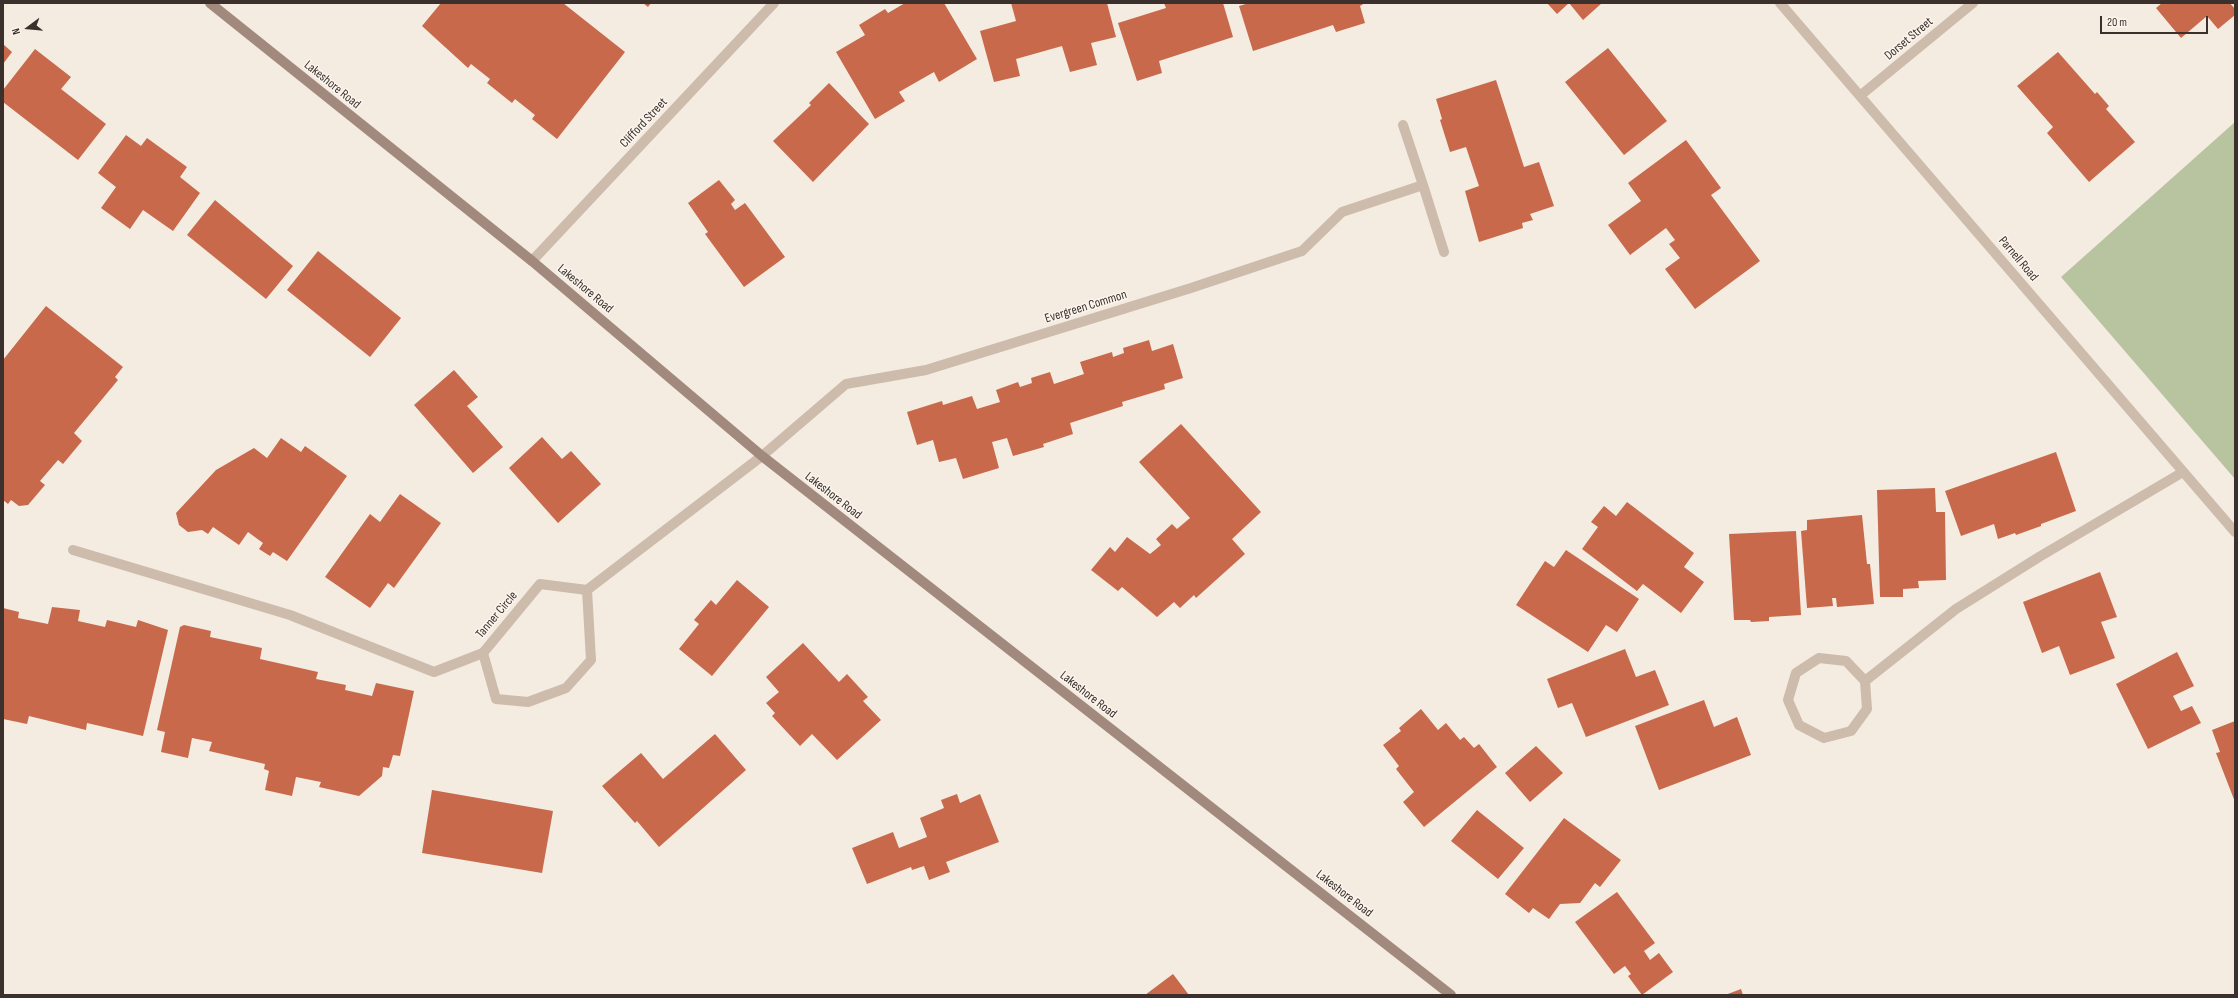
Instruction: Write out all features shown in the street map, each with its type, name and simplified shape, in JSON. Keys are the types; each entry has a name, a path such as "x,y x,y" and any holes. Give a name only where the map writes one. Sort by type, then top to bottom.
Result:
{"main road":[{"name":"Lakeshore Road","path":"210,3 532,261 762,456 1451,995"}],"street":[{"name":"Clifford Street","path":"532,261 774,3"},
{"name":"Parnell Road","path":"1780,3 1861,95 2235,532"},
{"name":"Dorset Street","path":"1861,95 1973,3"},
{"path":"1403,125 1444,252"},
{"name":"Evergreen Common","path":"762,456 846,384 926,370 1192,288 1302,251 1342,212 1423,185"},
{"path":"587,590 762,456"},
{"path":"1865,681 1956,609 2039,557 2183,472"},
{"path":"73,550 290,615 434,672 483,653"},
{"name":"Tanner Circle","path":"540,584 587,590 591,660 566,688 528,702 496,699 483,653 540,584"},
{"path":"1819,658 1846,661 1865,681 1867,709 1851,731 1824,738 1799,725 1788,700 1796,673 1819,658"}],"green space":[{"path":"2235,122 2235,479 2061,277"}],"building":[{"path":"441,3 563,3 625,52 557,139 532,119 535,115 515,99 512,103 487,83 490,79 471,64 468,68 422,26"},
{"path":"643,3 651,3 648,7"},
{"path":"905,3 944,3 977,59 939,82 934,72 899,92 905,101 875,119 836,52 865,35 859,25 885,9 888,13"},
{"path":"1011,3 1107,3 1116,37 1091,43 1097,65 1070,72 1062,46 1016,59 1020,76 994,82 980,31 1016,21"},
{"path":"1164,3 1223,3 1233,37 1159,61 1162,73 1137,81 1118,23 1166,8"},
{"path":"1249,3 1365,3 1360,6 1365,23 1336,32 1333,25 1253,51 1239,6"},
{"path":"1547,3 1569,3 1557,14"},
{"path":"1569,3 1602,3 1583,20"},
{"path":"2162,3 2230,3 2235,9 2235,15 2218,29 2207,16 2181,38 2156,8"},
{"path":"3,44 12,52 3,64"},
{"path":"1608,48 1667,121 1624,155 1565,82"},
{"path":"35,49 71,77 61,89 106,124 78,160 3,102 3,90"},
{"path":"2058,52 2095,94 2097,92 2109,106 2106,109 2135,142 2089,182 2047,133 2053,127 2017,86"},
{"path":"1496,80 1524,167 1539,162 1554,206 1530,214 1533,220 1522,223 1523,228 1479,242 1465,191 1479,186 1466,147 1450,152 1440,120 1442,119 1436,99"},
{"path":"829,83 869,124 813,182 773,141 811,105 809,103"},
{"path":"126,135 141,146 147,138 187,167 180,177 200,193 173,231 143,210 130,229 101,208 116,187 98,173"},
{"path":"1686,140 1721,188 1711,195 1760,261 1695,309 1665,269 1680,258 1669,244 1675,240 1666,228 1630,255 1608,225 1641,201 1628,183"},
{"path":"719,180 735,200 731,204 735,210 745,203 785,257 744,287 705,234 708,232 688,203"},
{"path":"215,200 293,266 266,299 187,235"},
{"path":"318,251 401,318 370,357 287,290"},
{"path":"46,306 123,367 115,377 118,380 74,433 82,441 63,464 58,460 40,481 45,485 28,505 19,506 11,500 8,504 3,500 3,360"},
{"path":"1149,340 1152,351 1173,344 1183,378 1164,384 1165,389 1122,402 1123,406 1070,423 1073,434 1043,444 1044,447 1013,456 1007,438 992,442 999,468 963,479 956,458 939,462 933,440 917,445 907,412 942,401 943,405 972,396 977,409 1000,402 996,390 1018,382 1020,387 1032,383 1031,378 1050,372 1054,384 1084,374 1080,362 1112,352 1113,357 1124,353 1123,348"},
{"path":"454,370 478,397 467,406 503,447 473,473 414,405"},
{"path":"1181,424 1261,512 1232,539 1245,554 1196,598 1194,595 1180,608 1174,602 1157,617 1122,587 1118,591 1091,570 1110,547 1115,552 1127,537 1150,554 1161,545 1156,539 1172,524 1177,529 1190,518 1139,462"},
{"path":"542,437 562,459 571,451 601,484 558,523 509,468"},
{"path":"281,438 301,452 305,446 347,476 287,561 273,552 270,556 259,549 263,543 248,532 239,545 213,527 208,534 202,530 188,532 179,525 176,513 216,470 254,448 267,458"},
{"path":"2056,452 2076,511 2016,535 2015,533 1998,539 1994,524 1961,536 1945,491"},
{"path":"1935,488 1936,512 1945,512 1946,580 1918,581 1919,588 1903,589 1903,597 1880,597 1877,490"},
{"path":"400,494 441,523 394,588 388,583 370,608 325,577 370,514 380,522"},
{"path":"1627,502 1694,553 1684,567 1704,582 1681,613 1643,584 1637,591 1582,549 1598,527 1591,522 1604,506 1616,516"},
{"path":"1862,515 1867,564 1870,564 1874,604 1837,607 1836,598 1832,598 1833,606 1807,608 1801,531 1807,530 1807,520"},
{"path":"1796,531 1801,615 1769,617 1769,621 1751,622 1750,620 1734,620 1729,534"},
{"path":"1566,550 1639,599 1617,632 1606,625 1588,652 1516,605 1545,561 1554,567"},
{"path":"2100,572 2117,617 2101,622 2115,658 2070,675 2059,646 2042,653 2023,602"},
{"path":"737,580 769,607 712,676 679,649 699,624 694,620 711,600 716,605"},
{"path":"52,607 80,610 78,621 105,627 107,620 136,627 138,620 168,630 143,736 87,723 86,730 29,716 27,724 3,719 3,608 19,612 18,618 48,624"},
{"path":"184,625 211,631 210,637 262,648 260,659 318,672 316,679 346,685 345,690 372,696 376,683 414,691 400,756 393,755 389,768 383,767 382,776 359,796 319,787 321,782 296,777 292,796 265,790 269,771 264,769 265,764 209,751 212,742 192,738 188,758 161,752 165,732 157,730 180,627"},
{"path":"803,643 839,682 847,674 868,697 863,701 881,720 837,760 812,734 800,746 772,716 775,713 766,703 779,692 766,677"},
{"path":"1625,649 1636,677 1655,670 1669,705 1586,737 1572,703 1558,708 1547,679"},
{"path":"2177,652 2194,686 2173,696 2181,711 2192,706 2201,723 2148,749 2116,684"},
{"path":"1704,700 1714,727 1737,717 1751,755 1659,790 1635,726"},
{"path":"1421,709 1438,730 1446,723 1460,740 1464,737 1474,748 1479,744 1497,767 1424,827 1403,802 1414,792 1396,769 1399,766 1383,745 1401,731 1399,728"},
{"path":"2235,721 2235,802 2216,753 2220,752 2212,730"},
{"path":"715,734 746,770 659,847 637,821 635,823 602,786 641,753 663,779"},
{"path":"1536,746 1563,773 1530,802 1505,773"},
{"path":"432,790 553,811 542,873 422,853"},
{"path":"957,794 960,803 980,794 999,842 946,862 950,872 929,880 924,866 912,870 911,867 867,884 852,848 893,832 899,848 927,837 920,818 944,808 941,800"},
{"path":"1477,810 1524,848 1498,879 1451,841"},
{"path":"1564,818 1621,860 1600,887 1595,883 1580,903 1560,904 1549,919 1533,908 1529,913 1505,894"},
{"path":"1617,892 1655,943 1644,951 1650,960 1659,953 1673,972 1642,995 1628,976 1631,974 1625,966 1614,974 1575,922"},
{"path":"1173,974 1189,995 1145,995"},
{"path":"1741,989 1743,995 1725,995"}]}
